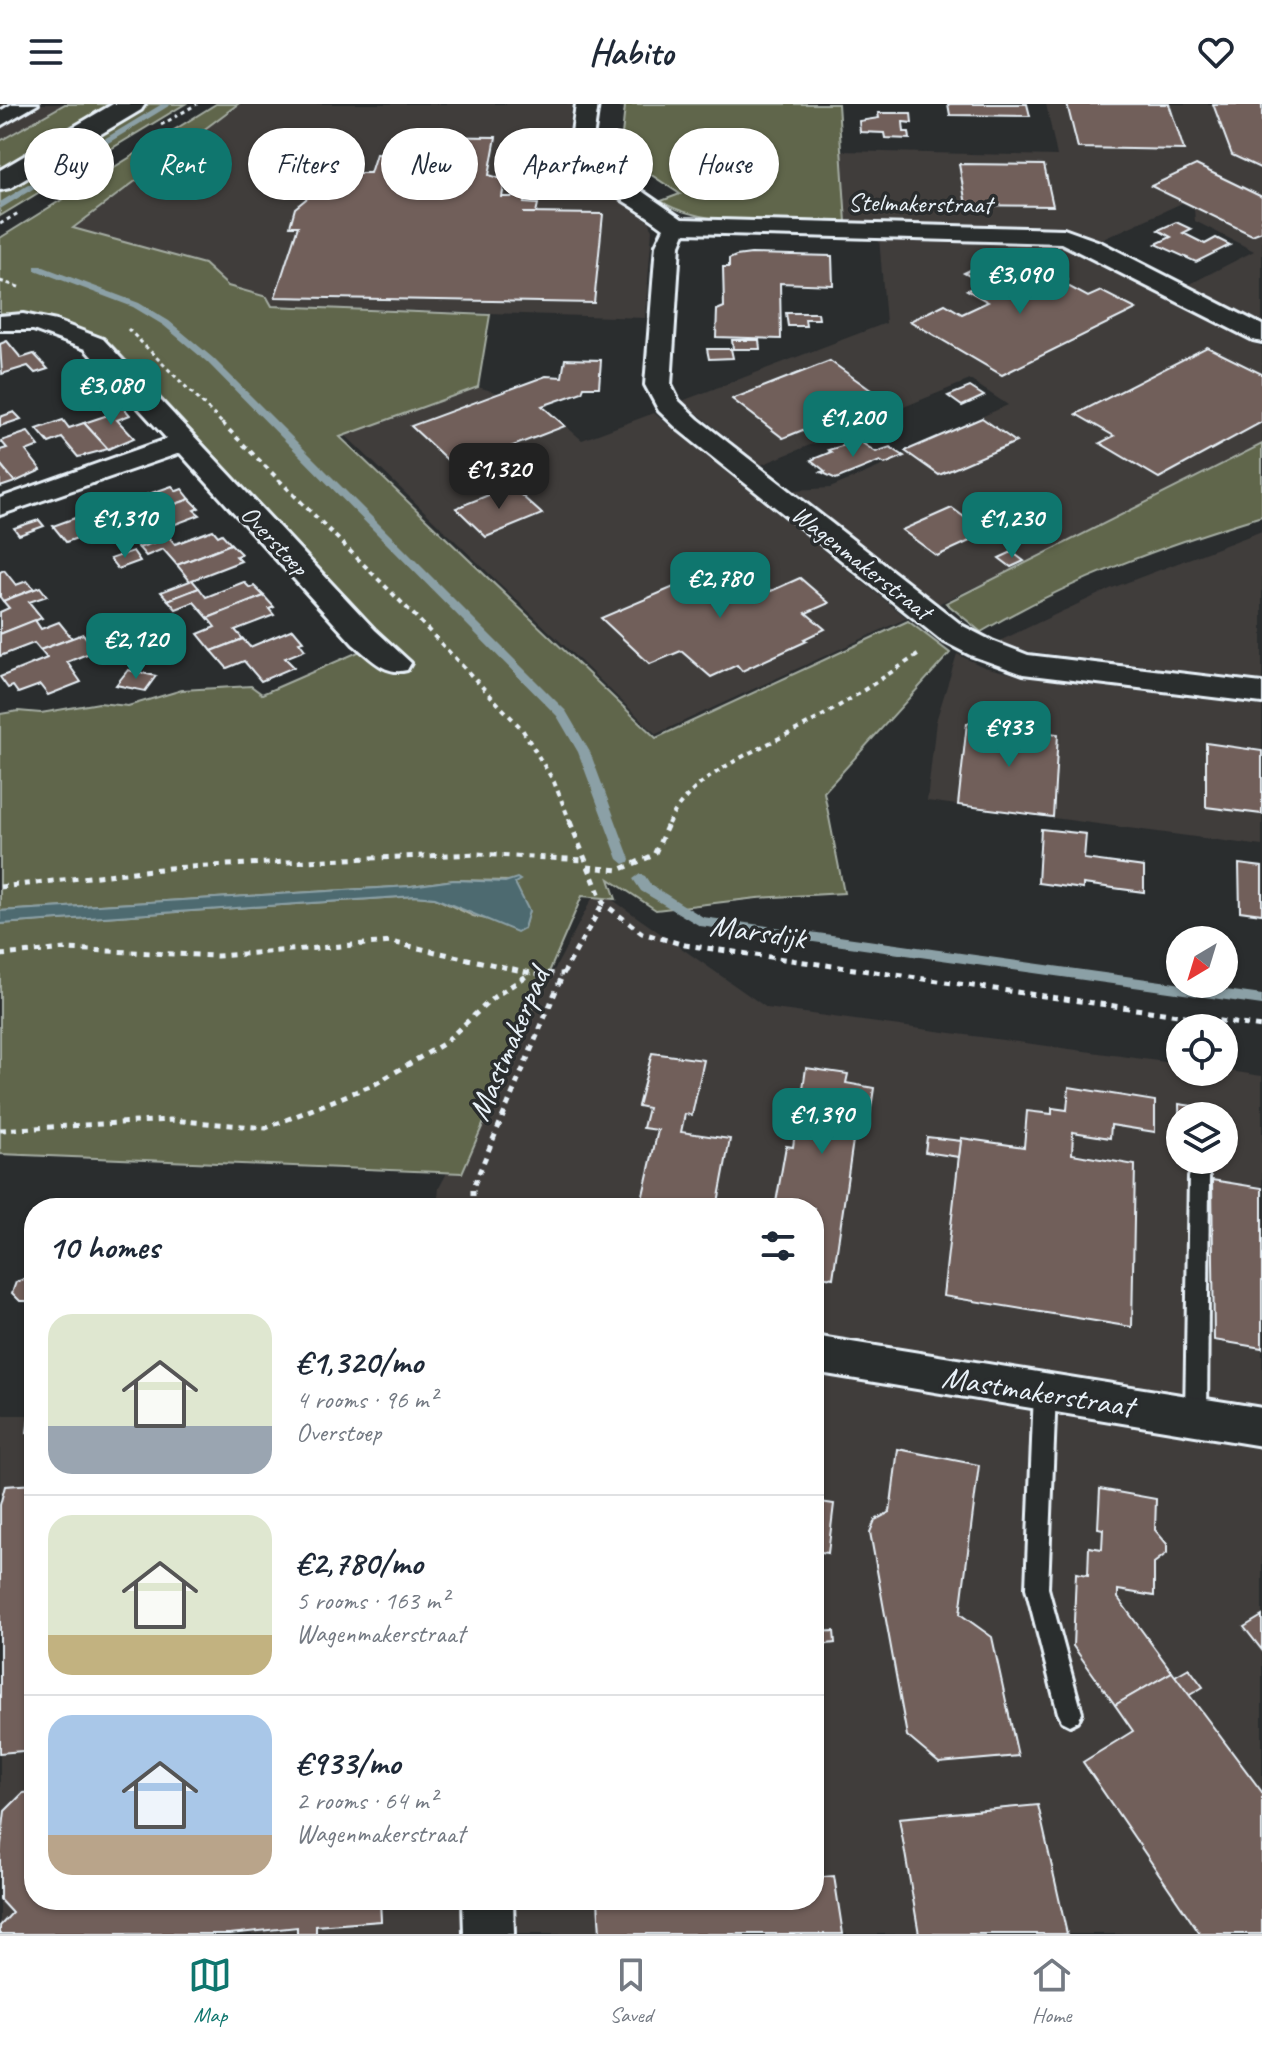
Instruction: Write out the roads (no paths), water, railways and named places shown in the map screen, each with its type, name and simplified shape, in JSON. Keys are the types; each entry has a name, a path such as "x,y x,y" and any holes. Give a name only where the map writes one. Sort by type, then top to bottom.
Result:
{"street":[{"path":"0,120 27,104"},
{"path":"0,182 132,104"},
{"path":"587,104 580,154 590,167 657,210 676,226"},
{"name":"Stelmakerstraat","path":"676,226 1064,236 1092,247 1262,335"},
{"name":"Wagenmakerstraat","path":"676,226 668,245 658,385 668,405 689,425 952,633 981,648 1023,664 1262,693"},
{"name":"Overstoep","path":"0,323 14,319 34,323 94,344 364,637 396,663"},
{"path":"0,507 185,442"},
{"name":"Mastmakerstraat","path":"824,1356 1262,1427"},
{"path":"488,1910 489,1934"}],"lane":[{"path":"1196,1416 1199,1177"},
{"path":"1045,1392 1037,1588 1070,1713"}],"water":[{"path":"454,880 505,882 520,880 515,883 529,911 524,928 517,932 435,898 415,896 0,924 0,911 411,886"}],"waterway":[{"path":"0,206 168,104"},
{"path":"38,268 136,305 166,323 210,360 562,714 584,752 624,859"},
{"path":"640,879 646,888 700,921 1262,1000"}]}
